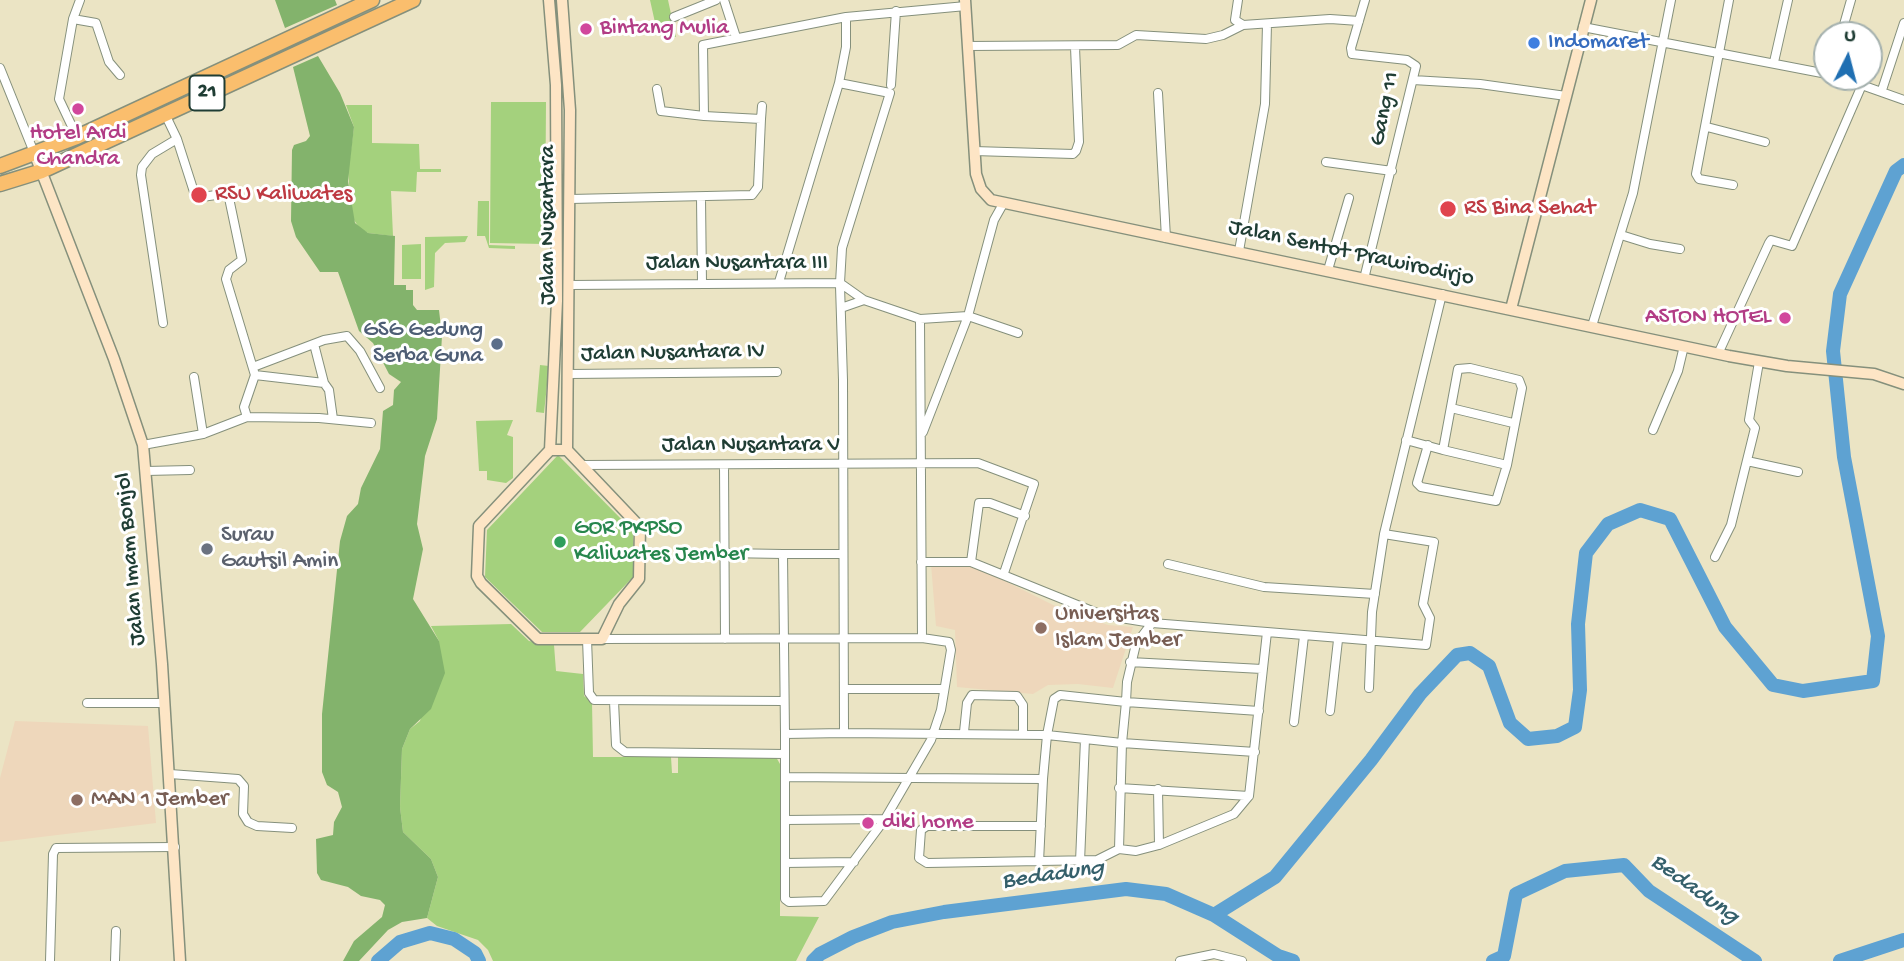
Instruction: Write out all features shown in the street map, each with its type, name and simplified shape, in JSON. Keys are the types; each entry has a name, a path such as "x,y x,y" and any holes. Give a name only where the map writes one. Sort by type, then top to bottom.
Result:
{"highway":[{"name":"21","path":"0,166 77,137 372,0"},
{"name":"21","path":"0,184 42,171 413,0"},
{"path":"215,72 222,86"}],"street":[{"path":"77,137 59,99 73,19 80,0"},
{"name":"Jalan Nusantara","path":"549,0 556,85 557,323 550,450"},
{"name":"Jalan Nusantara","path":"562,0 569,85 570,324 567,450"},
{"path":"674,17 716,0"},
{"path":"723,0 736,37"},
{"path":"1238,0 1235,20 1243,25"},
{"name":"Gang 11","path":"1364,279 1416,66 1407,60 1352,54 1366,0"},
{"path":"1511,309 1591,0"},
{"path":"1592,326 1633,192 1671,0"},
{"path":"1728,0 1707,127 1696,172 1699,179 1732,185"},
{"path":"1774,62 1788,0"},
{"path":"1846,21 1851,0"},
{"path":"704,116 701,47 708,42 846,17 966,3 977,181 991,200 994,220"},
{"path":"891,85 896,11"},
{"path":"779,282 839,83 846,47 846,17"},
{"path":"73,19 96,23 109,62 120,75"},
{"path":"968,46 1118,46 1136,35 1206,39 1223,35 1243,25 1330,19 1359,21"},
{"path":"1883,88 1900,52 1904,23"},
{"path":"1239,251 1265,104 1268,24"},
{"path":"1583,27 1813,71"},
{"path":"974,151 1076,151 1079,137 1075,47"},
{"path":"0,68 35,155"},
{"path":"1413,80 1480,84 1566,96"},
{"path":"839,83 890,93 842,248 840,284 844,733"},
{"path":"657,89 661,111 761,119"},
{"path":"1883,90 1904,100"},
{"path":"1718,354 1769,243 1792,246 1859,91"},
{"path":"1158,93 1166,238"},
{"path":"570,199 748,197 756,192 762,106"},
{"path":"164,114 177,139 195,195 202,197 223,194 229,198 242,260 229,270 226,279 254,371 244,407 247,417"},
{"path":"1707,127 1765,142"},
{"path":"163,323 141,174 142,167 152,154 177,139"},
{"name":"Jalan Imam Bonjol","path":"35,155 114,359 143,445 165,703 180,961"},
{"path":"1326,162 1392,171"},
{"path":"701,198 702,283"},
{"path":"1328,270 1349,198"},
{"name":"Jalan Sentot Prawirodirjo","path":"991,200 1718,354 1759,362 1854,371 1904,384"},
{"path":"921,438 968,316 994,220 1003,204"},
{"path":"1621,235 1680,249"},
{"name":"Jalan Nusantara III","path":"570,285 779,282 840,284 864,300 920,319 968,316 1018,333"},
{"path":"1369,688 1370,642 1384,534 1442,294"},
{"path":"841,308 864,300"},
{"path":"920,319 922,638"},
{"path":"557,323 570,324"},
{"path":"254,371 314,344 347,336 360,351 380,388"},
{"path":"314,344 324,383 329,390 333,419"},
{"path":"1653,430 1678,370 1684,346"},
{"path":"1715,557 1731,525 1755,428 1749,421 1759,362"},
{"path":"1428,445 1417,483 1421,487 1496,501 1507,465 1513,423 1522,388 1517,378 1466,367 1456,372 1443,450"},
{"path":"254,371 324,383"},
{"name":"Jalan Nusantara IV","path":"569,374 777,372"},
{"path":"194,377 203,434"},
{"path":"1451,408 1513,423"},
{"path":"143,445 203,434 247,417 333,419 371,423"},
{"path":"1406,440 1507,465"},
{"path":"602,639 619,604 639,579 640,530 567,450 550,450 479,526 477,576 538,639 587,639 602,639 724,639 783,639 844,639 922,638 950,642 951,650 934,734 912,776 885,818 827,898 819,902 786,901 783,639 783,554"},
{"path":"1747,461 1798,471"},
{"name":"Jalan Nusantara V","path":"582,465 978,463 1032,482 1034,490 1025,516"},
{"path":"724,465 724,639"},
{"path":"146,471 190,470"},
{"path":"971,562 979,503 990,503 1025,516 1004,573"},
{"path":"921,562 971,562 1004,573 1059,600 1102,615 1152,623 1424,646 1427,643 1430,618 1423,604 1434,542 1430,538 1384,534"},
{"path":"724,553 843,554"},
{"path":"1168,564 1264,587 1375,593"},
{"path":"1119,849 1119,788 1130,662 1136,644 1152,623"},
{"path":"1041,826 927,826 920,833 919,858 923,862 1080,862 1110,856 1119,849 1136,851 1160,845 1224,820 1242,807 1249,796 1267,632"},
{"path":"1294,722 1304,636"},
{"path":"587,639 590,697 594,701 784,701"},
{"path":"1330,711 1338,640"},
{"path":"1130,662 1262,669"},
{"path":"844,689 944,689"},
{"path":"964,732 967,702 972,695 1017,696 1023,705 1023,733"},
{"path":"1039,862 1043,779 1055,696 1259,711"},
{"path":"614,701 616,745 625,751 785,754"},
{"path":"87,703 165,703"},
{"path":"785,734 1023,733 1255,752"},
{"path":"1080,862 1085,739"},
{"path":"170,774 238,779 244,786 243,814 248,822 257,827 292,828"},
{"path":"785,777 1043,779"},
{"path":"1119,788 1249,796"},
{"path":"1158,789 1160,845"},
{"path":"785,820 885,818"},
{"path":"50,961 53,854 56,848 175,847"},
{"path":"785,863 854,862"},
{"path":"115,961 116,931"},
{"path":"1180,961 1227,955 1242,961"}],"shaded area":[{"name":"Universitas Islam Jember","path":"931,564 977,567 1053,605 1108,625 1133,627 1113,688 1078,684 1048,685 1033,694 957,687 955,630 936,626"},
{"name":"MAN 1 Jember","path":"15,721 148,726 156,823 0,842 0,778"}],"green space":[{"path":"275,0 335,0 337,5 285,28"},
{"path":"650,0 668,0 676,37 658,36"},
{"path":"318,56 340,93 354,127 348,181 355,223 368,233 395,236 394,285 406,285 406,290 413,290 413,305 417,310 439,310 442,336 437,419 425,456 417,524 423,549 413,599 439,641 445,673 431,709 410,729 402,749 400,807 403,832 431,859 438,877 427,918 402,922 388,930 359,961 343,961 354,941 382,917 385,905 380,900 361,896 348,887 321,880 317,873 316,839 333,835 334,822 342,807 338,792 327,785 322,772 322,714 340,541 347,516 358,504 361,488 380,449 383,411 393,405 394,390 401,382 389,374 373,343 359,331 338,272 320,272 296,237 291,221 292,150 294,145 306,141 310,136 293,67"},
{"path":"491,102 546,102 545,244 490,243"},
{"path":"346,105 372,105 372,143 419,144 420,169 441,169 441,172 417,172 416,192 391,191 393,236 368,233 360,229 352,217 348,172 354,127"},
{"path":"478,201 489,201 489,245 515,246 515,249 489,248 485,236 477,236"},
{"path":"468,236 465,242 445,243 435,253 434,287 425,290 425,237"},
{"path":"421,244 421,279 402,279 402,245"},
{"path":"540,365 549,366 544,413 536,412"},
{"path":"513,420 507,435 513,437 513,478 506,483 487,480 487,471 479,471 476,421"},
{"name":"GOR PKPSO Kaliwates Jember","path":"558,455 633,531 634,576 580,632 542,632 485,577 487,530"},
{"path":"511,624 529,641 554,645 556,671 583,674 584,696 592,702 593,757 671,757 672,773 678,773 678,757 776,757 780,764 780,916 819,917 796,961 493,961 488,950 478,940 437,926 427,918 438,877 431,859 403,832 400,807 402,749 410,729 420,721 439,641 431,626"}],"waterway":[{"path":"1214,915 1275,877 1371,760 1420,694 1457,655 1470,653 1489,666 1510,723 1528,739 1557,736 1575,727 1580,690 1578,624 1586,553 1608,524 1640,510 1670,519 1725,627 1773,685 1803,691 1873,681 1878,636 1844,457 1833,351 1840,294 1896,171 1904,165"},
{"name":"Bedadung","path":"1493,961 1504,956 1516,894 1565,871 1624,865 1649,891 1755,961"},
{"name":"Bedadung","path":"813,961 820,954 853,937 892,922 944,912 1126,889 1166,894 1214,915 1278,956 1293,961"},
{"name":"Bedadung","path":"378,961 400,942 430,933 454,939 475,953 479,961"},
{"name":"Bedadung","path":"1840,961 1904,940"}],"place":[{"name":"Bintang Mulia","path":"586,29"},
{"name":"Indomaret","path":"1534,43"},
{"name":"Hotel Ardi Chandra","path":"78,109"},
{"name":"RSU Kaliwates","path":"199,195"},
{"name":"RS Bina Sehat","path":"1448,209"},
{"name":"ASTON HOTEL","path":"1785,318"},
{"name":"GSG Gedung Serba Guna","path":"497,344"},
{"name":"GOR PKPSO Kaliwates Jember","path":"560,542"},
{"name":"Surau Gautsil Amin","path":"207,549"},
{"name":"Universitas Islam Jember","path":"1041,628"},
{"name":"MAN 1 Jember","path":"77,800"},
{"name":"diki home","path":"868,823"}]}
